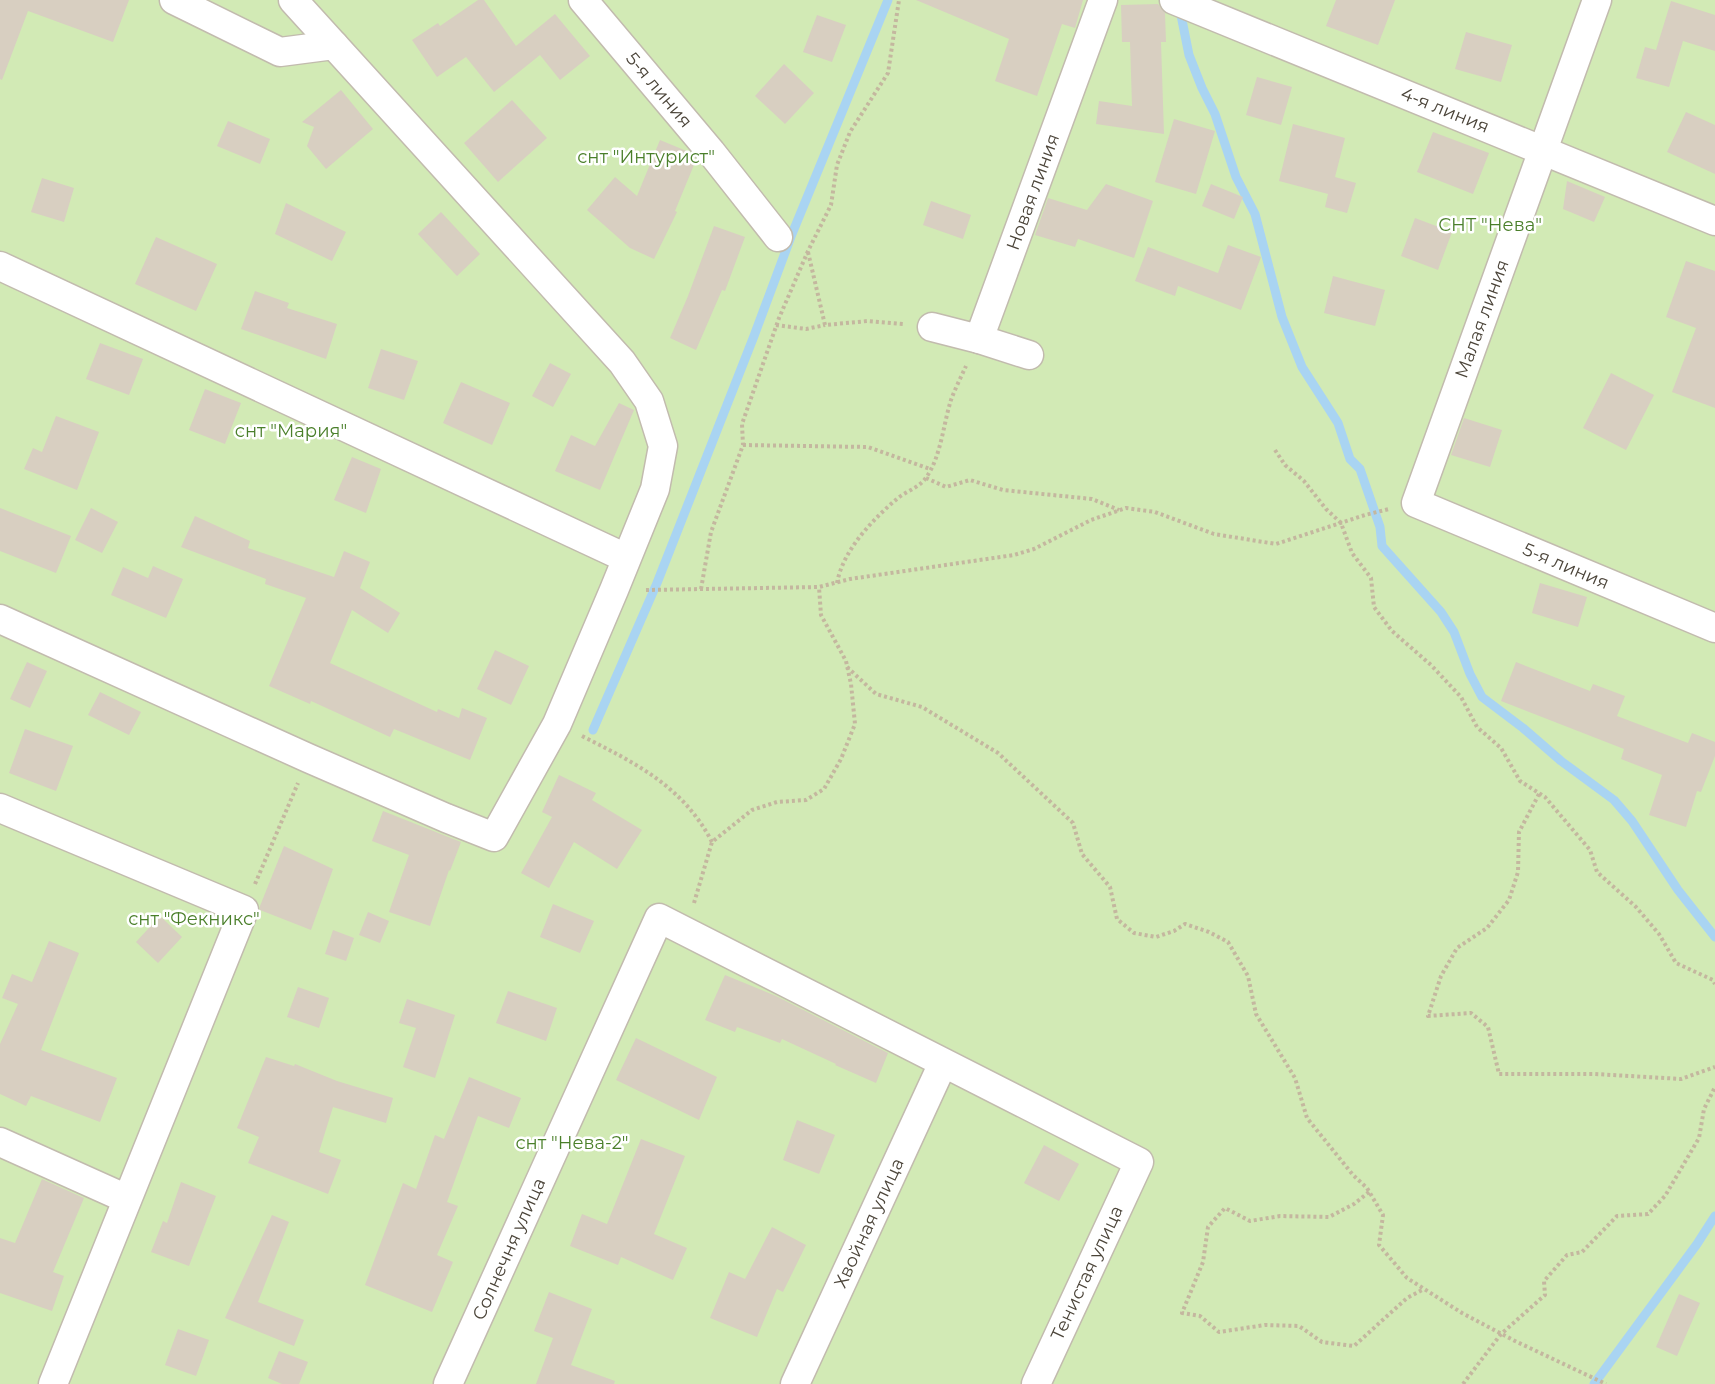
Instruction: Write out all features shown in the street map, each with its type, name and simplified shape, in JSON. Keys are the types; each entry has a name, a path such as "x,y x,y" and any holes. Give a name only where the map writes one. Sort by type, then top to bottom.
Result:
{"street":[{"path":"174,0 280,52 334,45"},
{"path":"0,619 308,758 494,837 557,724 615,590 655,489 663,446 649,401 622,362 293,0"},
{"name":"5-я линия","path":"583,0 711,152 778,237"},
{"name":"Новая линия","path":"979,339 1104,0"},
{"name":"4-я линия","path":"1174,0 1715,221"},
{"name":"Малая линия","path":"1416,503 1597,0"},
{"path":"0,266 626,558"},
{"path":"932,327 1029,355"},
{"name":"5-я линия","path":"1416,503 1715,628"},
{"path":"0,808 244,910 53,1384"},
{"name":"Солнечня улица","path":"448,1384 659,918 686,932"},
{"path":"686,932 943,1063"},
{"name":"Тенистая улица","path":"943,1063 1139,1162 1036,1384"},
{"name":"Хвойная улица","path":"795,1384 943,1063"},
{"path":"0,1142 127,1199"}],"path":[{"path":"701,590 711,532 743,445 742,424 776,325 831,205 837,165 850,132 888,73 899,0"},
{"path":"808,252 825,325"},
{"path":"776,325 806,329 868,321 932,327"},
{"path":"837,583 840,568 856,542 898,498 918,486 926,478 938,452 951,399 979,339"},
{"path":"743,445 868,447 930,469"},
{"path":"1275,450 1285,465 1304,481 1326,509 1341,523 1352,553 1371,578 1374,607 1392,631 1431,665 1461,697 1477,727 1501,748 1520,781 1545,797 1590,850 1597,872 1636,907 1659,934 1676,963 1713,980 1715,984"},
{"path":"926,478 946,487 970,480 1003,490 1092,499 1120,510"},
{"path":"646,590 819,587 1014,555 1034,549 1091,520 1126,508 1155,512 1214,534 1276,544 1365,515"},
{"path":"686,932 712,842 752,810 777,802 806,800 824,789 841,759 855,724 846,662 821,615 819,587"},
{"path":"847,667 876,694 922,707 998,753 1073,823 1082,854 1110,887 1117,919 1134,933 1156,937 1174,931 1185,924 1209,932 1228,942 1248,976 1256,1014 1295,1078 1307,1118 1369,1192 1383,1215 1379,1245 1407,1278 1462,1313 1501,1334 1606,1384"},
{"path":"557,724 639,766 663,782 691,811 712,842"},
{"path":"244,910 308,758"},
{"path":"1539,794 1519,832 1518,872 1509,900 1487,928 1457,948 1441,976 1428,1016 1471,1012 1488,1027 1499,1074 1595,1074 1680,1079 1715,1067"},
{"path":"1463,1384 1501,1334 1545,1295 1544,1281 1568,1255 1582,1252 1617,1216 1648,1214 1665,1196 1699,1138 1704,1109 1715,1088"},
{"path":"1369,1192 1354,1204 1329,1217 1280,1216 1250,1221 1225,1208 1208,1227 1203,1262 1182,1313 1200,1316 1220,1332 1265,1325 1299,1326 1322,1342 1354,1346 1407,1298 1424,1289"}],"green space":[{"path":"0,0 1715,0 1715,1384 0,1384"}],"building":[{"path":"0,0 129,0 113,42 28,11 2,80 0,79"},
{"path":"478,0 484,0 516,46 555,14 590,56 560,80 540,55 494,92 466,57 437,77 412,40 438,23 440,26"},
{"path":"916,0 1083,0 1075,28 1062,24 1037,96 995,81 1009,39"},
{"path":"1336,0 1395,0 1378,45 1326,26"},
{"path":"1671,1 1715,15 1715,51 1683,41 1669,87 1636,78 1645,47 1656,50"},
{"path":"1158,4 1165,13 1166,42 1161,42 1164,134 1096,124 1099,101 1132,106 1130,42 1122,42 1121,5"},
{"path":"817,15 846,25 832,62 803,52"},
{"path":"1466,32 1512,45 1501,82 1455,69"},
{"path":"784,64 814,93 785,124 755,96"},
{"path":"1257,77 1292,87 1281,125 1246,115"},
{"path":"341,90 373,129 326,169 307,146 314,127 302,122"},
{"path":"512,100 547,138 498,182 464,143"},
{"path":"1686,112 1715,125 1715,174 1667,152"},
{"path":"1174,119 1215,131 1196,194 1155,182"},
{"path":"228,121 270,139 260,164 217,146"},
{"path":"1293,124 1345,138 1335,177 1356,183 1347,213 1325,207 1328,194 1279,181"},
{"path":"1433,132 1489,153 1473,194 1417,172"},
{"path":"660,140 689,152 696,160 675,211 677,212 654,259 630,248 587,210 615,177 637,196"},
{"path":"42,178 74,188 64,222 31,212"},
{"path":"1567,181 1605,197 1594,222 1563,209"},
{"path":"1106,184 1153,201 1134,258 1078,239 1075,247 1035,235 1048,198 1087,210"},
{"path":"1211,184 1243,197 1234,219 1202,206"},
{"path":"931,201 971,215 963,239 923,225"},
{"path":"286,203 346,232 332,261 275,234"},
{"path":"441,212 480,254 457,276 418,234"},
{"path":"1415,218 1452,232 1438,270 1401,256"},
{"path":"714,226 745,237 725,291 722,290 696,350 670,338"},
{"path":"156,237 217,264 196,311 135,284"},
{"path":"1228,245 1261,257 1241,310 1178,286 1175,296 1135,281 1148,247 1218,273"},
{"path":"1686,261 1715,271 1715,408 1672,392 1696,328 1666,317"},
{"path":"1333,276 1385,290 1375,326 1324,313"},
{"path":"255,291 289,303 287,308 337,324 326,359 241,329"},
{"path":"100,343 143,359 129,395 86,379"},
{"path":"381,349 418,361 404,400 368,388"},
{"path":"550,363 571,374 553,407 532,396"},
{"path":"1611,373 1654,395 1626,450 1583,428"},
{"path":"461,382 510,403 492,445 443,423"},
{"path":"205,389 241,403 225,444 189,430"},
{"path":"619,403 634,410 600,490 555,471 571,435 595,446"},
{"path":"56,416 99,432 77,490 24,469 33,448 42,452"},
{"path":"1464,418 1502,430 1490,467 1451,455"},
{"path":"352,457 381,469 366,513 334,500"},
{"path":"0,508 71,536 56,573 0,551"},
{"path":"91,508 118,522 102,553 75,540"},
{"path":"195,516 250,541 248,548 334,577 344,551 370,562 360,588 400,613 388,633 352,610 330,663 437,712 438,709 459,718 462,708 487,718 470,760 394,729 390,737 311,701 310,704 269,686 306,598 265,584 266,579 181,547"},
{"path":"153,566 183,579 166,618 111,595 123,567 148,578"},
{"path":"1540,583 1587,597 1578,627 1532,613"},
{"path":"495,650 529,666 511,705 477,689"},
{"path":"27,662 47,671 30,708 10,699"},
{"path":"1516,662 1590,691 1593,684 1625,696 1617,716 1688,743 1692,733 1715,742 1715,756 1701,792 1697,791 1686,827 1649,815 1662,775 1621,759 1624,749 1501,701"},
{"path":"100,692 141,712 129,735 88,715"},
{"path":"25,729 73,746 56,791 9,773"},
{"path":"559,775 596,793 592,800 642,830 617,869 574,842 549,888 521,873 552,817 542,812"},
{"path":"383,811 461,842 430,926 389,912 409,855 372,841"},
{"path":"284,846 333,869 311,930 260,910"},
{"path":"553,904 594,921 580,953 540,937"},
{"path":"368,912 389,921 380,943 359,935"},
{"path":"160,916 182,937 158,963 136,942"},
{"path":"333,930 354,938 346,961 325,954"},
{"path":"49,941 79,953 41,1050 117,1078 100,1122 31,1096 26,1106 0,1094 0,1044 18,1004 2,998 12,974 32,982"},
{"path":"725,975 776,996 888,1053 876,1083 782,1039 780,1043 737,1027 735,1032 705,1020"},
{"path":"298,987 329,998 319,1028 287,1017"},
{"path":"508,991 557,1008 546,1041 496,1023"},
{"path":"407,999 455,1015 435,1078 403,1067 416,1028 399,1023"},
{"path":"636,1038 717,1077 699,1120 616,1080"},
{"path":"266,1057 294,1066 295,1064 337,1081 393,1098 386,1123 333,1107 319,1152 341,1160 328,1194 248,1163 259,1137 237,1128"},
{"path":"469,1077 521,1098 509,1128 478,1116 447,1202 458,1206 437,1255 453,1262 432,1312 365,1285 403,1183 416,1189 435,1135 444,1139"},
{"path":"797,1120 835,1135 819,1174 783,1160"},
{"path":"641,1139 685,1156 654,1234 687,1248 673,1280 621,1257 618,1265 570,1246 582,1214 607,1224"},
{"path":"1044,1145 1079,1164 1059,1201 1024,1183"},
{"path":"42,1179 84,1198 53,1272 64,1276 52,1311 0,1293 0,1238 15,1243"},
{"path":"181,1182 216,1196 189,1266 151,1252 163,1221 167,1223"},
{"path":"272,1215 289,1222 258,1302 304,1320 294,1346 225,1318"},
{"path":"772,1227 806,1245 783,1292 777,1289 757,1337 710,1318 729,1272 745,1279"},
{"path":"549,1292 592,1309 571,1365 615,1381 614,1384 536,1384 553,1338 534,1331"},
{"path":"1679,1294 1700,1303 1677,1356 1656,1347"},
{"path":"178,1329 209,1340 196,1376 165,1365"},
{"path":"279,1351 308,1362 299,1384 282,1384 268,1378"}],"waterway":[{"path":"593,730 657,583 792,234 888,0"},
{"path":"1181,15 1189,55 1215,114 1236,177 1255,214 1282,317 1302,367 1338,423 1350,459 1360,469 1380,527 1382,546 1441,612 1454,632 1470,674 1482,697 1561,761 1614,800 1632,821 1678,890 1715,937"},
{"path":"1594,1384 1715,1216"}],"park label":[{"name":"снт \"Интурист\"","path":"646,157"},
{"name":"СНТ \"Нева\"","path":"1490,225"},
{"name":"снт \"Мария\"","path":"291,431"},
{"name":"снт \"Фекникс\"","path":"194,919"},
{"name":"снт \"Нева-2\"","path":"572,1143"}]}
